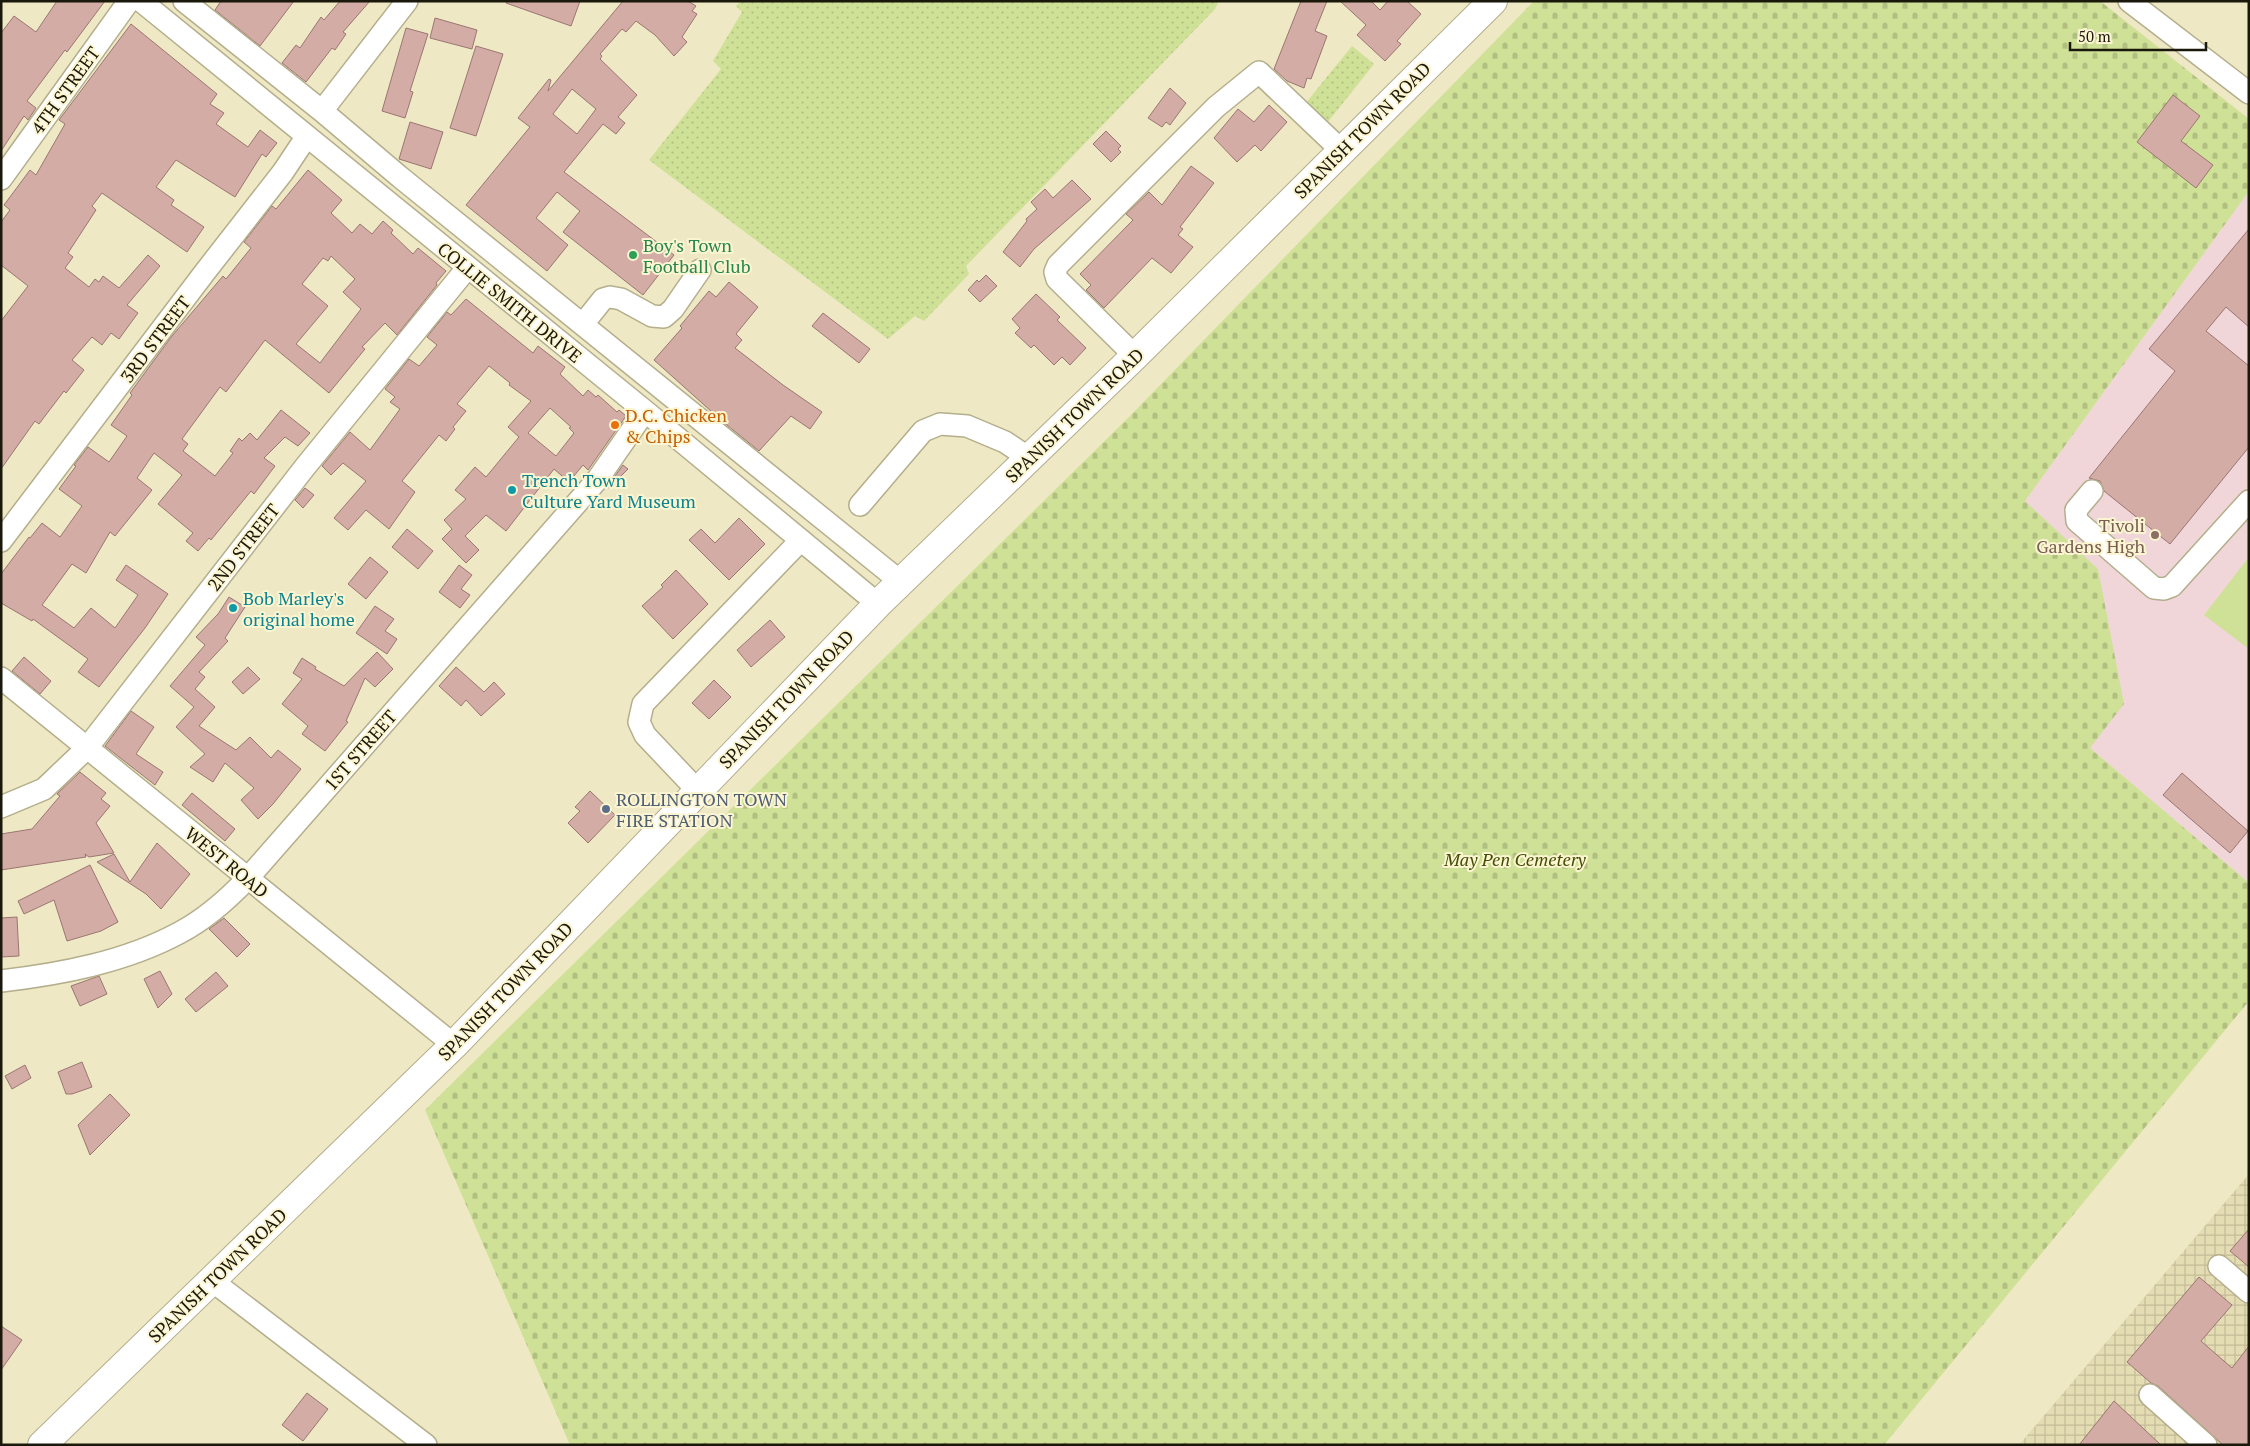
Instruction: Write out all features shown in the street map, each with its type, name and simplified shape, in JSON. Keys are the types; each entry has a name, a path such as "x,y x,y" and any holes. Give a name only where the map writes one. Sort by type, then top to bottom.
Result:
{"main road":[{"name":"SPANISH TOWN ROAD","path":"42,1445 454,1045 878,604 1135,356 1493,1"}],"street":[{"name":"4TH STREET","path":"1,179 129,1"},
{"name":"COLLIE SMITH DRIVE","path":"141,1 645,411 878,604"},
{"name":"COLLIE SMITH DRIVE","path":"184,1 322,111 400,177 900,582"},
{"path":"322,111 406,1"},
{"path":"2129,1 2249,93"},
{"path":"1135,356 1057,279 1055,272 1058,265 1216,107 1259,72 1342,151"},
{"name":"3RD STREET","path":"1,542 278,178 307,136"},
{"name":"2ND STREET","path":"1,807 44,789 87,748 305,467 468,267"},
{"path":"583,324 604,299 610,297 621,299 652,316 664,317 673,309 700,270"},
{"name":"1ST STREET","path":"1,981 43,976 87,966 159,943 181,932 210,912 248,878 597,480 645,411"},
{"path":"860,505 923,431 940,424 967,426 1005,442 1029,458"},
{"path":"2092,491 2076,510 2077,521 2154,588 2164,589 2172,586 2249,501"},
{"path":"698,791 645,735 639,722 642,704 801,540"},
{"name":"WEST ROAD","path":"1,678 454,1045"},
{"path":"2218,1266 2249,1292"},
{"path":"211,1280 426,1445"},
{"path":"2150,1395 2206,1445"}],"shaded area":[{"name":"Tivoli Gardens High","path":"2249,191 2249,883 2090,748 2025,501"},
{"path":"2249,1174 2249,1445 2019,1445"}],"green space":[{"path":"741,1 1219,1 1215,9 966,266 969,274 924,321 915,316 888,339 649,160 721,69 713,61 742,12 736,6"},
{"name":"May Pen Cemetery","path":"1534,1 2100,1 2249,119 2249,191 2025,501 2098,569 2124,704 2090,748 2249,883 2249,1001 1884,1445 570,1445 425,1110 1129,417"},
{"path":"1352,46 1374,64 1327,123 1305,104"},
{"path":"2249,557 2249,649 2204,615"}],"building":[{"path":"57,1 105,1 27,101 36,108 28,120 24,116 1,151 1,33 14,16 36,32"},
{"path":"221,1 294,1 260,46 215,10"},
{"path":"340,1 370,1 343,32 346,34 335,50 332,48 306,82 282,63 296,45 300,48 321,17 324,20"},
{"path":"507,1 580,1 571,26 506,3"},
{"path":"623,1 688,1 696,6 692,11 697,14 682,37 687,42 674,56 655,35 636,21 626,32 622,29 600,54 602,56 600,59 637,95 618,117 625,123 616,134 603,124 564,172 674,255 643,295 563,232 580,211 557,192 536,218 568,245 547,271 466,205 530,127 518,118 549,79 551,80 548,91","holes":["572,89 596,109 577,134 553,114"]},
{"path":"1301,1 1327,1 1315,31 1327,36 1311,79 1307,78 1304,88 1287,81 1274,69"},
{"path":"1340,1 1371,1 1380,10 1388,1 1407,1 1421,14 1397,41 1401,44 1385,61 1357,35 1366,25"},
{"path":"435,18 477,30 472,49 430,38"},
{"path":"131,24 217,94 210,104 224,113 216,124 248,147 260,130 277,143 266,157 262,154 235,197 176,160 156,187 174,200 171,205 204,227 187,252 102,193 92,206 96,210 68,253 73,257 65,268 89,287 95,279 99,282 103,276 119,288 148,255 160,266 127,305 138,313 119,339 111,333 102,345 92,337 72,360 84,370 66,393 64,391 39,424 35,421 1,469 1,321 28,286 1,265 1,222 10,210 4,205 30,170 36,175 65,124 59,120"},
{"path":"406,28 428,34 410,91 413,92 405,118 382,111"},
{"path":"476,46 503,54 476,136 450,128"},
{"path":"1170,88 1186,103 1170,125 1166,122 1162,127 1148,118"},
{"path":"2173,95 2200,116 2181,141 2213,165 2196,188 2137,142"},
{"path":"1269,105 1287,122 1261,151 1255,145 1237,162 1214,138 1238,109 1254,122"},
{"path":"410,122 443,132 431,169 399,159"},
{"path":"1106,131 1121,146 1118,149 1121,152 1111,162 1093,144"},
{"path":"1191,166 1214,183 1180,227 1183,229 1178,235 1193,247 1171,273 1152,258 1104,308 1086,290 1091,285 1080,274 1133,220 1126,214 1149,192 1162,205"},
{"path":"308,170 342,200 331,213 352,233 360,224 372,234 383,221 393,230 391,233 413,254 418,248 446,271 397,335 385,323 362,347 365,349 329,393 265,340 226,392 220,387 182,439 188,444 183,451 215,476 233,453 230,451 239,438 242,441 250,433 257,440 281,410 310,433 298,446 285,437 264,458 275,466 254,494 251,491 211,540 209,538 198,551 186,541 193,533 158,504 182,475 154,453 137,478 152,490 115,536 110,532 86,573 72,564 42,605 74,628 91,608 115,628 138,595 116,580 126,565 168,594 145,628 99,687 78,672 88,659 33,619 32,621 1,603 1,574 42,523 60,537 82,506 59,489 76,466 74,465 88,447 109,462 127,436 111,425 132,395 130,393 172,336 223,276 226,279 251,248 244,242 272,206 276,209","holes":["331,256 355,279 343,292 361,309 320,363 296,344 328,306 302,284 323,258 328,261"]},
{"path":"1072,180 1091,199 1034,249 1020,267 1003,252 1027,221 1026,219 1037,209 1031,202 1045,189 1053,198"},
{"path":"2249,229 2249,327 2226,307 2206,331 2249,366 2249,447 2170,544 2104,491 2100,481 2089,478 2175,371 2149,349"},
{"path":"986,275 997,286 980,302 968,290 977,280 979,282"},
{"path":"729,282 758,307 736,334 742,340 735,348 822,412 810,429 791,416 759,451 722,421 654,360 682,328 680,326 709,291 716,297"},
{"path":"1036,294 1060,317 1057,320 1086,348 1070,365 1062,357 1054,365 1034,345 1031,348 1015,333 1020,328 1012,319"},
{"path":"466,299 533,353 538,346 565,367 560,374 583,396 588,390 596,397 598,395 617,412 619,410 626,416 588,470 583,465 569,482 554,469 506,531 486,515 465,536 479,550 466,563 442,539 452,529 444,520 466,499 455,490 475,467 486,477 519,437 508,427 531,401 509,385 510,383 489,366 457,404 466,411 453,427 455,429 446,441 439,435 402,481 415,492 389,529 366,510 348,530 334,518 366,481 343,463 331,475 322,466 350,432 370,450 400,409 390,402 395,397 385,389 409,359 419,366 437,345 427,337 447,312 451,315","holes":["550,408 571,427 569,428 574,433 556,456 528,433"]},
{"path":"823,313 870,349 859,363 812,326"},
{"path":"623,465 628,469 609,488 607,487"},
{"path":"305,488 314,495 303,508 295,500"},
{"path":"739,518 765,544 729,580 689,540 701,529 715,543"},
{"path":"407,529 433,551 418,569 392,547"},
{"path":"370,557 388,572 366,599 348,584"},
{"path":"459,565 472,575 461,589 470,595 460,608 439,592"},
{"path":"676,570 708,604 673,639 642,606 663,587 661,585"},
{"path":"229,597 245,607 225,638 228,641 199,672 205,677 195,689 215,707 199,726 236,750 250,737 271,758 278,750 301,769 273,804 258,819 241,800 254,788 225,763 213,782 190,767 205,754 176,727 194,707 170,686 205,645 196,637 218,614"},
{"path":"375,606 394,619 385,631 397,639 387,654 356,633"},
{"path":"770,620 785,637 751,667 737,650"},
{"path":"377,652 393,669 375,687 365,678 346,721 348,722 325,751 302,734 308,726 282,704 302,679 293,673 302,658 316,667 315,669 344,686"},
{"path":"24,657 51,681 40,694 12,671"},
{"path":"248,667 260,679 243,694 232,682"},
{"path":"456,667 484,692 494,682 505,694 481,716 466,700 461,706 439,686"},
{"path":"714,680 731,697 709,719 692,703"},
{"path":"131,711 154,727 136,754 163,772 155,785 105,746"},
{"path":"80,772 106,793 101,799 110,806 96,823 114,853 89,857 85,854 86,857 1,870 1,834 32,829 60,796 57,794"},
{"path":"2182,773 2248,831 2230,853 2163,795"},
{"path":"590,791 615,815 588,843 568,823 580,811 575,807"},
{"path":"192,793 235,829 225,841 182,805"},
{"path":"157,843 190,874 161,909 146,894 97,862 114,854 130,882"},
{"path":"90,865 118,922 101,931 67,941 54,900 24,914 18,901"},
{"path":"17,917 19,956 1,957 1,918"},
{"path":"224,918 250,944 237,957 209,929"},
{"path":"160,971 172,994 158,1008 144,979"},
{"path":"216,972 228,986 196,1012 185,999"},
{"path":"99,976 107,994 80,1006 71,986"},
{"path":"82,1062 92,1087 72,1094 66,1094 58,1072"},
{"path":"25,1065 31,1078 12,1089 5,1076"},
{"path":"110,1094 130,1115 90,1155 78,1125"},
{"path":"2249,1229 2249,1267 2230,1251"},
{"path":"2199,1277 2232,1305 2201,1341 2232,1368 2249,1346 2249,1445 2223,1445 2158,1386 2151,1383 2127,1362"},
{"path":"1,1326 22,1340 1,1370"},
{"path":"307,1393 328,1409 303,1441 282,1425"},
{"path":"2114,1401 2161,1445 2079,1445"}],"place":[{"name":"Boy's Town Football Club","path":"633,255"},
{"name":"D.C. Chicken & Chips","path":"615,425"},
{"name":"Trench Town Culture Yard Museum","path":"512,490"},
{"name":"Tivoli Gardens High","path":"2155,535"},
{"name":"Bob Marley's original home","path":"233,608"},
{"name":"ROLLINGTON TOWN FIRE STATION","path":"606,809"}]}
